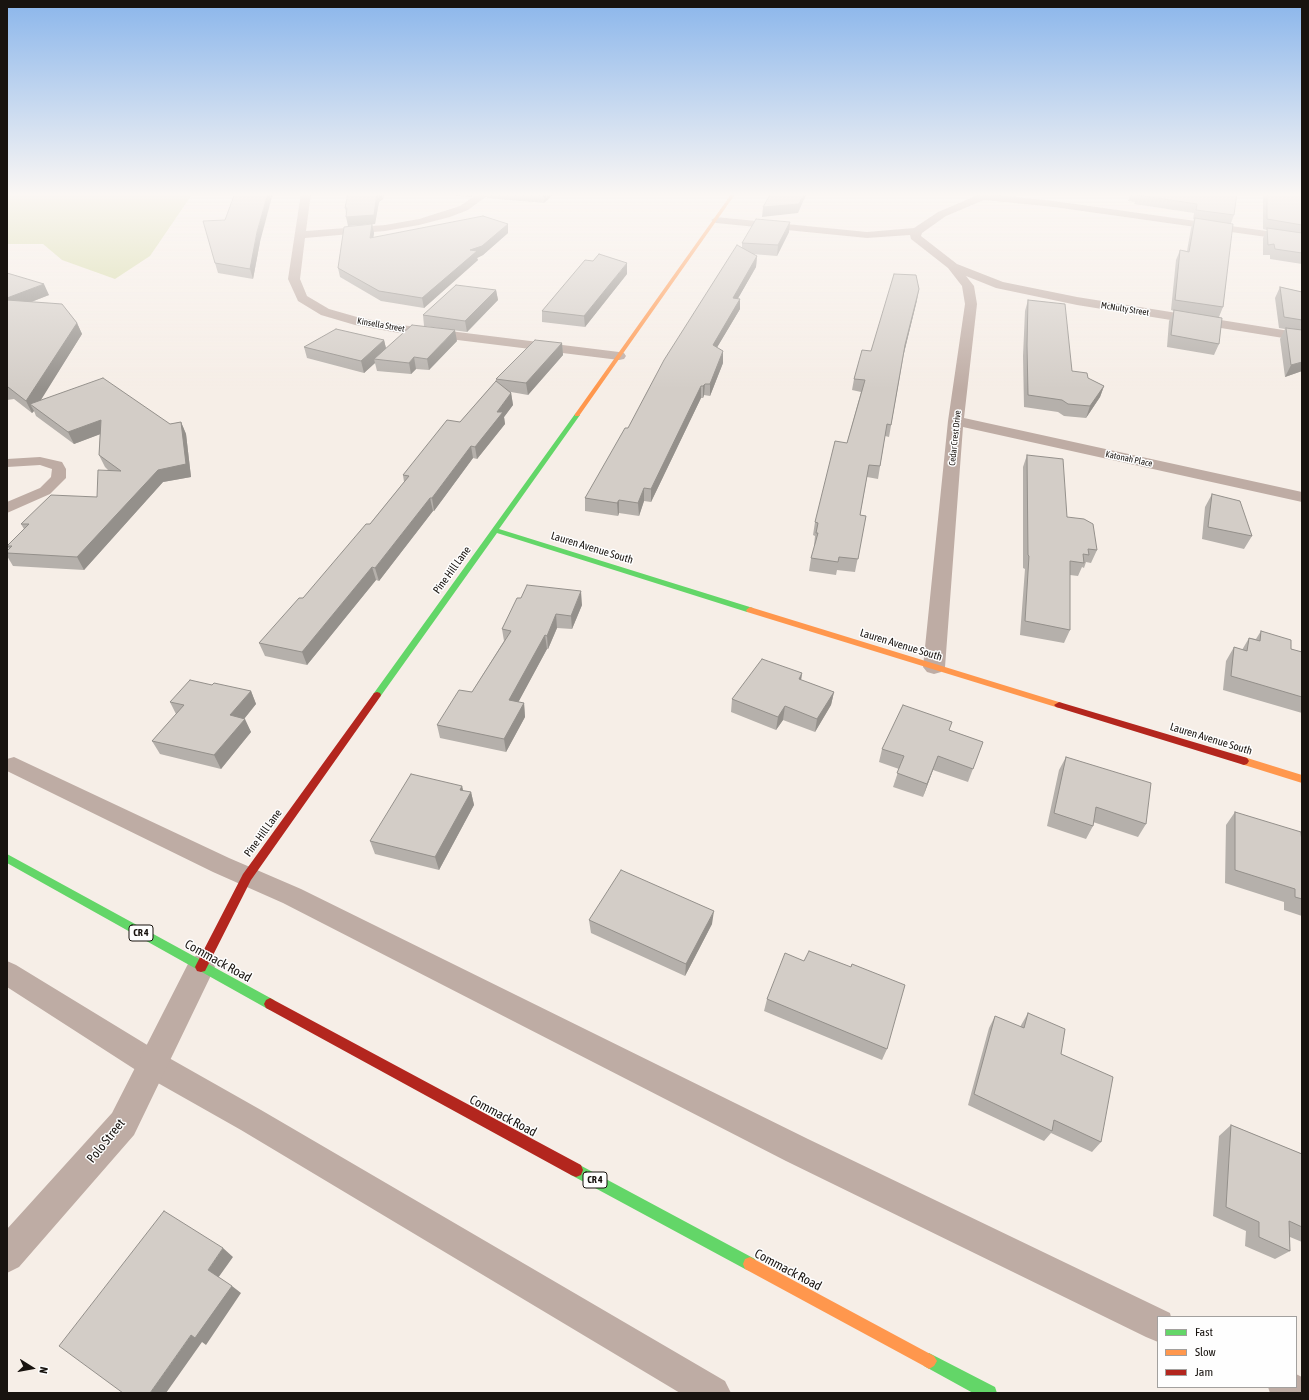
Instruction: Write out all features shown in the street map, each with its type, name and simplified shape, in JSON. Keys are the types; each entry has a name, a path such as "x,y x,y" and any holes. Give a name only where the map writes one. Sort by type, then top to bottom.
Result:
{"street":[{"name":"Kinsella Street","path":"297,258 294,279 302,298 325,312 355,321 393,328 619,356"},
{"name":"Pine Hill Lane","path":"201,967 247,877 619,356 686,258"},
{"name":"Cedar Crest Drive","path":"934,668 956,421 972,304 968,286 952,266 942,258"},
{"name":"McNulty Street","path":"952,266 1000,286 1302,337"},
{"name":"Katonah Place","path":"956,421 1302,497"},
{"name":"Lauren Avenue South","path":"495,530 934,668 1302,779"},
{"name":"Commack Road","path":"7,858 201,967 989,1393"},
{"name":"Polo Street","path":"7,1255 123,1124 201,967"}],"lane":[{"path":"7,463 40,461 53,464 59,469 58,478 45,491 7,508"},
{"path":"14,765 247,877 292,896 797,1150 1157,1325"},
{"path":"7,973 152,1064 251,1120 713,1393"},
{"path":"1287,1388 1297,1393"}],"green space":[{"path":"60,258 146,258 115,279"}],"building":[{"path":"214,258 252,258 250,269 215,263"},
{"path":"339,258 468,258 422,298 379,291 338,268"},
{"path":"595,258 612,258 627,263 584,316 542,311 585,260 593,261"},
{"path":"729,258 756,258 733,298 740,299 713,345 723,351 710,384 701,386 651,489 644,488 638,503 619,500 617,503 585,498 625,428 628,428 664,360"},
{"path":"1179,258 1229,258 1223,307 1175,300"},
{"path":"7,273 44,284 7,298"},
{"path":"894,274 916,275 919,289 905,345 891,425 887,424 880,466 869,465 860,515 866,516 858,559 839,557 838,562 811,558 818,533 816,533 818,523 815,522 835,441 847,443 865,380 854,379 862,350 871,351"},
{"path":"456,285 496,290 465,321 423,315"},
{"path":"1280,287 1302,292 1302,320 1284,317"},
{"path":"7,300 62,304 77,323 26,401 7,387"},
{"path":"1028,300 1065,304 1072,371 1087,373 1088,378 1104,386 1090,406 1068,404 1062,400 1028,395"},
{"path":"1174,310 1222,318 1219,344 1171,335"},
{"path":"412,325 455,330 427,359 414,357 409,363 374,359"},
{"path":"1286,328 1302,330 1302,362 1291,365"},
{"path":"336,329 384,340 361,361 304,347"},
{"path":"535,340 562,343 526,383 496,379"},
{"path":"103,378 170,424 181,422 186,464 158,470 77,557 7,553 12,546 7,546 29,524 21,524 51,495 97,497 98,470 121,471 99,455 101,420 68,432 30,404"},
{"path":"496,381 511,393 497,412 503,412 475,447 471,446 432,498 430,498 375,568 372,567 302,652 259,643 299,598 303,598 366,524 370,524 409,476 403,475 447,420 460,422"},
{"path":"1027,455 1063,459 1067,517 1084,519 1093,524 1097,550 1088,549 1089,555 1083,554 1084,563 1070,561 1070,630 1025,621 1029,556"},
{"path":"1212,494 1240,501 1252,536 1208,527"},
{"path":"527,585 581,591 571,616 556,614 547,636 545,635 509,700 524,703 504,739 437,725 459,690 472,692 511,631 502,629 517,598 521,598"},
{"path":"1261,631 1291,640 1291,649 1302,652 1302,697 1231,676 1234,647 1247,651 1249,638 1260,641"},
{"path":"762,659 802,673 799,679 834,692 817,719 785,706 778,717 732,699"},
{"path":"190,680 212,685 214,683 251,691 230,715 245,719 214,755 152,741 184,705 170,702"},
{"path":"903,705 952,722 949,730 983,742 973,769 938,756 927,784 897,773 904,756 882,749"},
{"path":"1066,757 1151,783 1146,824 1096,807 1093,826 1054,813"},
{"path":"411,774 462,786 460,790 471,792 435,857 370,841"},
{"path":"1235,812 1301,832 1302,899 1295,897 1295,889 1235,870"},
{"path":"621,870 714,911 686,964 589,920"},
{"path":"809,951 851,967 852,964 905,985 887,1049 767,999 785,953 804,961"},
{"path":"1028,1013 1065,1029 1061,1054 1113,1077 1101,1142 1054,1120 1052,1131 974,1094 995,1016 1024,1028"},
{"path":"1231,1125 1302,1154 1302,1227 1289,1221 1290,1251 1259,1237 1259,1222 1226,1207"},
{"path":"164,1211 223,1248 208,1270 232,1286 195,1338 191,1335 150,1393 123,1393 59,1346"}],"traffic: fast":[{"path":"377,695 577,415"},
{"path":"495,530 750,610"},
{"path":"7,858 270,1004"},
{"path":"576,1170 750,1264"},
{"path":"929,1361 989,1393"}],"traffic: slow":[{"path":"577,415 688,258"},
{"path":"750,610 1059,705"},
{"path":"1244,761 1302,779"},
{"path":"750,1264 929,1361"}],"traffic: jam":[{"path":"201,967 247,877 377,695"},
{"path":"1059,705 1244,761"},
{"path":"270,1004 576,1170"}]}
